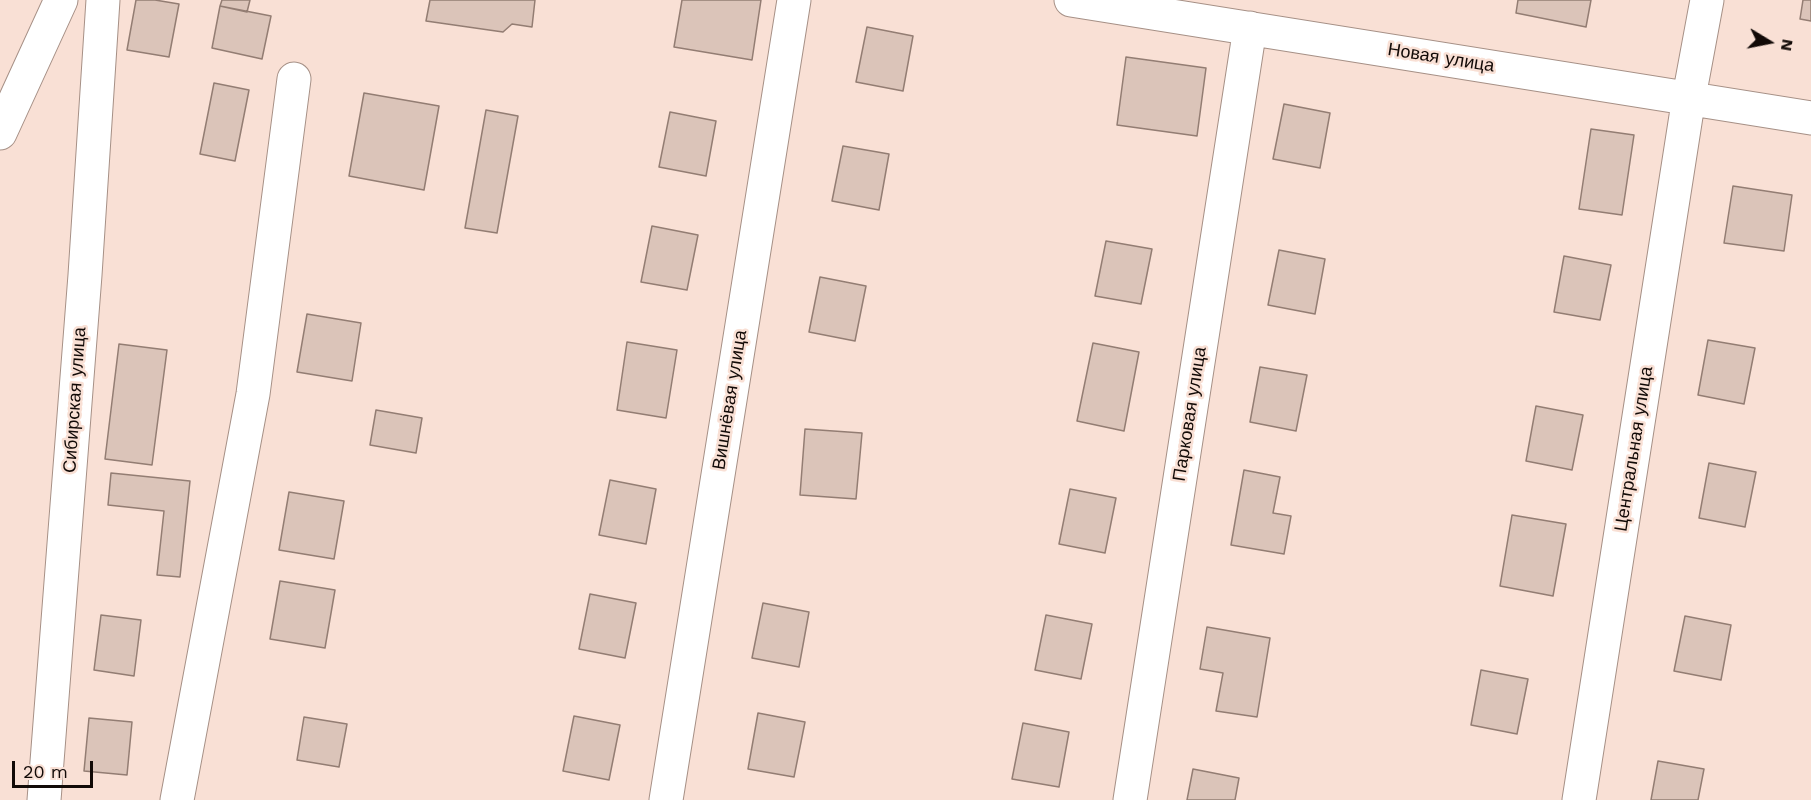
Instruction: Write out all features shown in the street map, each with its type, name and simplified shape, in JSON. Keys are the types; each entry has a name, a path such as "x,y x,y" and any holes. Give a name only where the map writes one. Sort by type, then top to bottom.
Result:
{"street":[{"path":"0,133 61,0"},
{"name":"Сибирская улица","path":"44,800 86,263 103,0"},
{"name":"Вишнёвая улица","path":"666,800 794,0"},
{"name":"Новая улица","path":"1071,0 1811,118"},
{"name":"Центральная улица","path":"1579,800 1689,97 1707,0"},
{"name":"Парковая улица","path":"1130,800 1250,28"},
{"path":"177,800 253,394 294,79"}],"building":[{"path":"136,0 179,4 169,57 127,50"},
{"path":"222,0 250,0 247,12 220,6"},
{"path":"430,0 535,0 532,27 512,24 503,32 426,21"},
{"path":"682,0 761,0 752,60 674,47"},
{"path":"1518,0 1591,0 1586,27 1516,13"},
{"path":"1803,0 1811,0 1811,21 1800,19"},
{"path":"220,6 271,16 262,59 212,48"},
{"path":"867,27 913,36 903,91 856,82"},
{"path":"1126,57 1206,68 1197,136 1117,125"},
{"path":"214,83 249,90 235,161 200,154"},
{"path":"364,93 439,106 424,190 349,176"},
{"path":"1284,104 1330,113 1320,168 1273,159"},
{"path":"486,110 518,116 497,233 465,228"},
{"path":"670,112 716,121 706,176 659,167"},
{"path":"1591,129 1634,135 1622,215 1579,209"},
{"path":"843,146 889,154 879,210 832,201"},
{"path":"1733,186 1792,195 1784,251 1724,243"},
{"path":"652,226 698,235 687,290 641,282"},
{"path":"1106,241 1152,249 1141,304 1095,296"},
{"path":"1279,250 1325,259 1315,314 1268,305"},
{"path":"1564,256 1611,265 1600,320 1554,312"},
{"path":"820,277 866,286 855,341 809,332"},
{"path":"307,314 361,323 352,381 297,372"},
{"path":"1708,340 1755,348 1744,404 1698,395"},
{"path":"627,342 677,350 666,418 617,410"},
{"path":"1093,343 1139,352 1124,431 1077,421"},
{"path":"119,344 167,350 152,465 105,459"},
{"path":"1260,367 1307,375 1296,431 1250,422"},
{"path":"1536,406 1583,415 1572,470 1526,461"},
{"path":"376,410 422,418 416,453 370,445"},
{"path":"805,429 862,433 856,499 800,495"},
{"path":"1709,463 1756,472 1745,527 1699,518"},
{"path":"1244,470 1280,477 1273,513 1291,516 1284,554 1231,545"},
{"path":"111,473 190,481 180,577 157,575 164,511 108,505"},
{"path":"610,480 656,489 646,544 599,535"},
{"path":"1070,489 1116,498 1105,553 1059,544"},
{"path":"289,492 344,501 334,559 279,550"},
{"path":"1512,515 1566,524 1553,596 1500,586"},
{"path":"280,581 335,590 325,648 270,639"},
{"path":"590,594 636,603 625,658 579,649"},
{"path":"763,603 809,612 799,667 752,658"},
{"path":"101,615 141,620 134,676 94,670"},
{"path":"1046,615 1092,624 1081,679 1035,670"},
{"path":"1685,616 1731,625 1721,680 1674,671"},
{"path":"1207,627 1270,638 1257,717 1216,711 1223,673 1200,669"},
{"path":"1481,670 1528,679 1517,734 1471,725"},
{"path":"758,713 805,722 794,777 748,769"},
{"path":"574,716 620,725 609,780 563,771"},
{"path":"304,717 347,724 339,767 297,760"},
{"path":"89,718 132,722 127,775 84,771"},
{"path":"1023,723 1069,732 1059,787 1012,779"},
{"path":"1658,761 1704,769 1698,800 1651,800"},
{"path":"1193,769 1239,778 1235,800 1187,800"}]}
